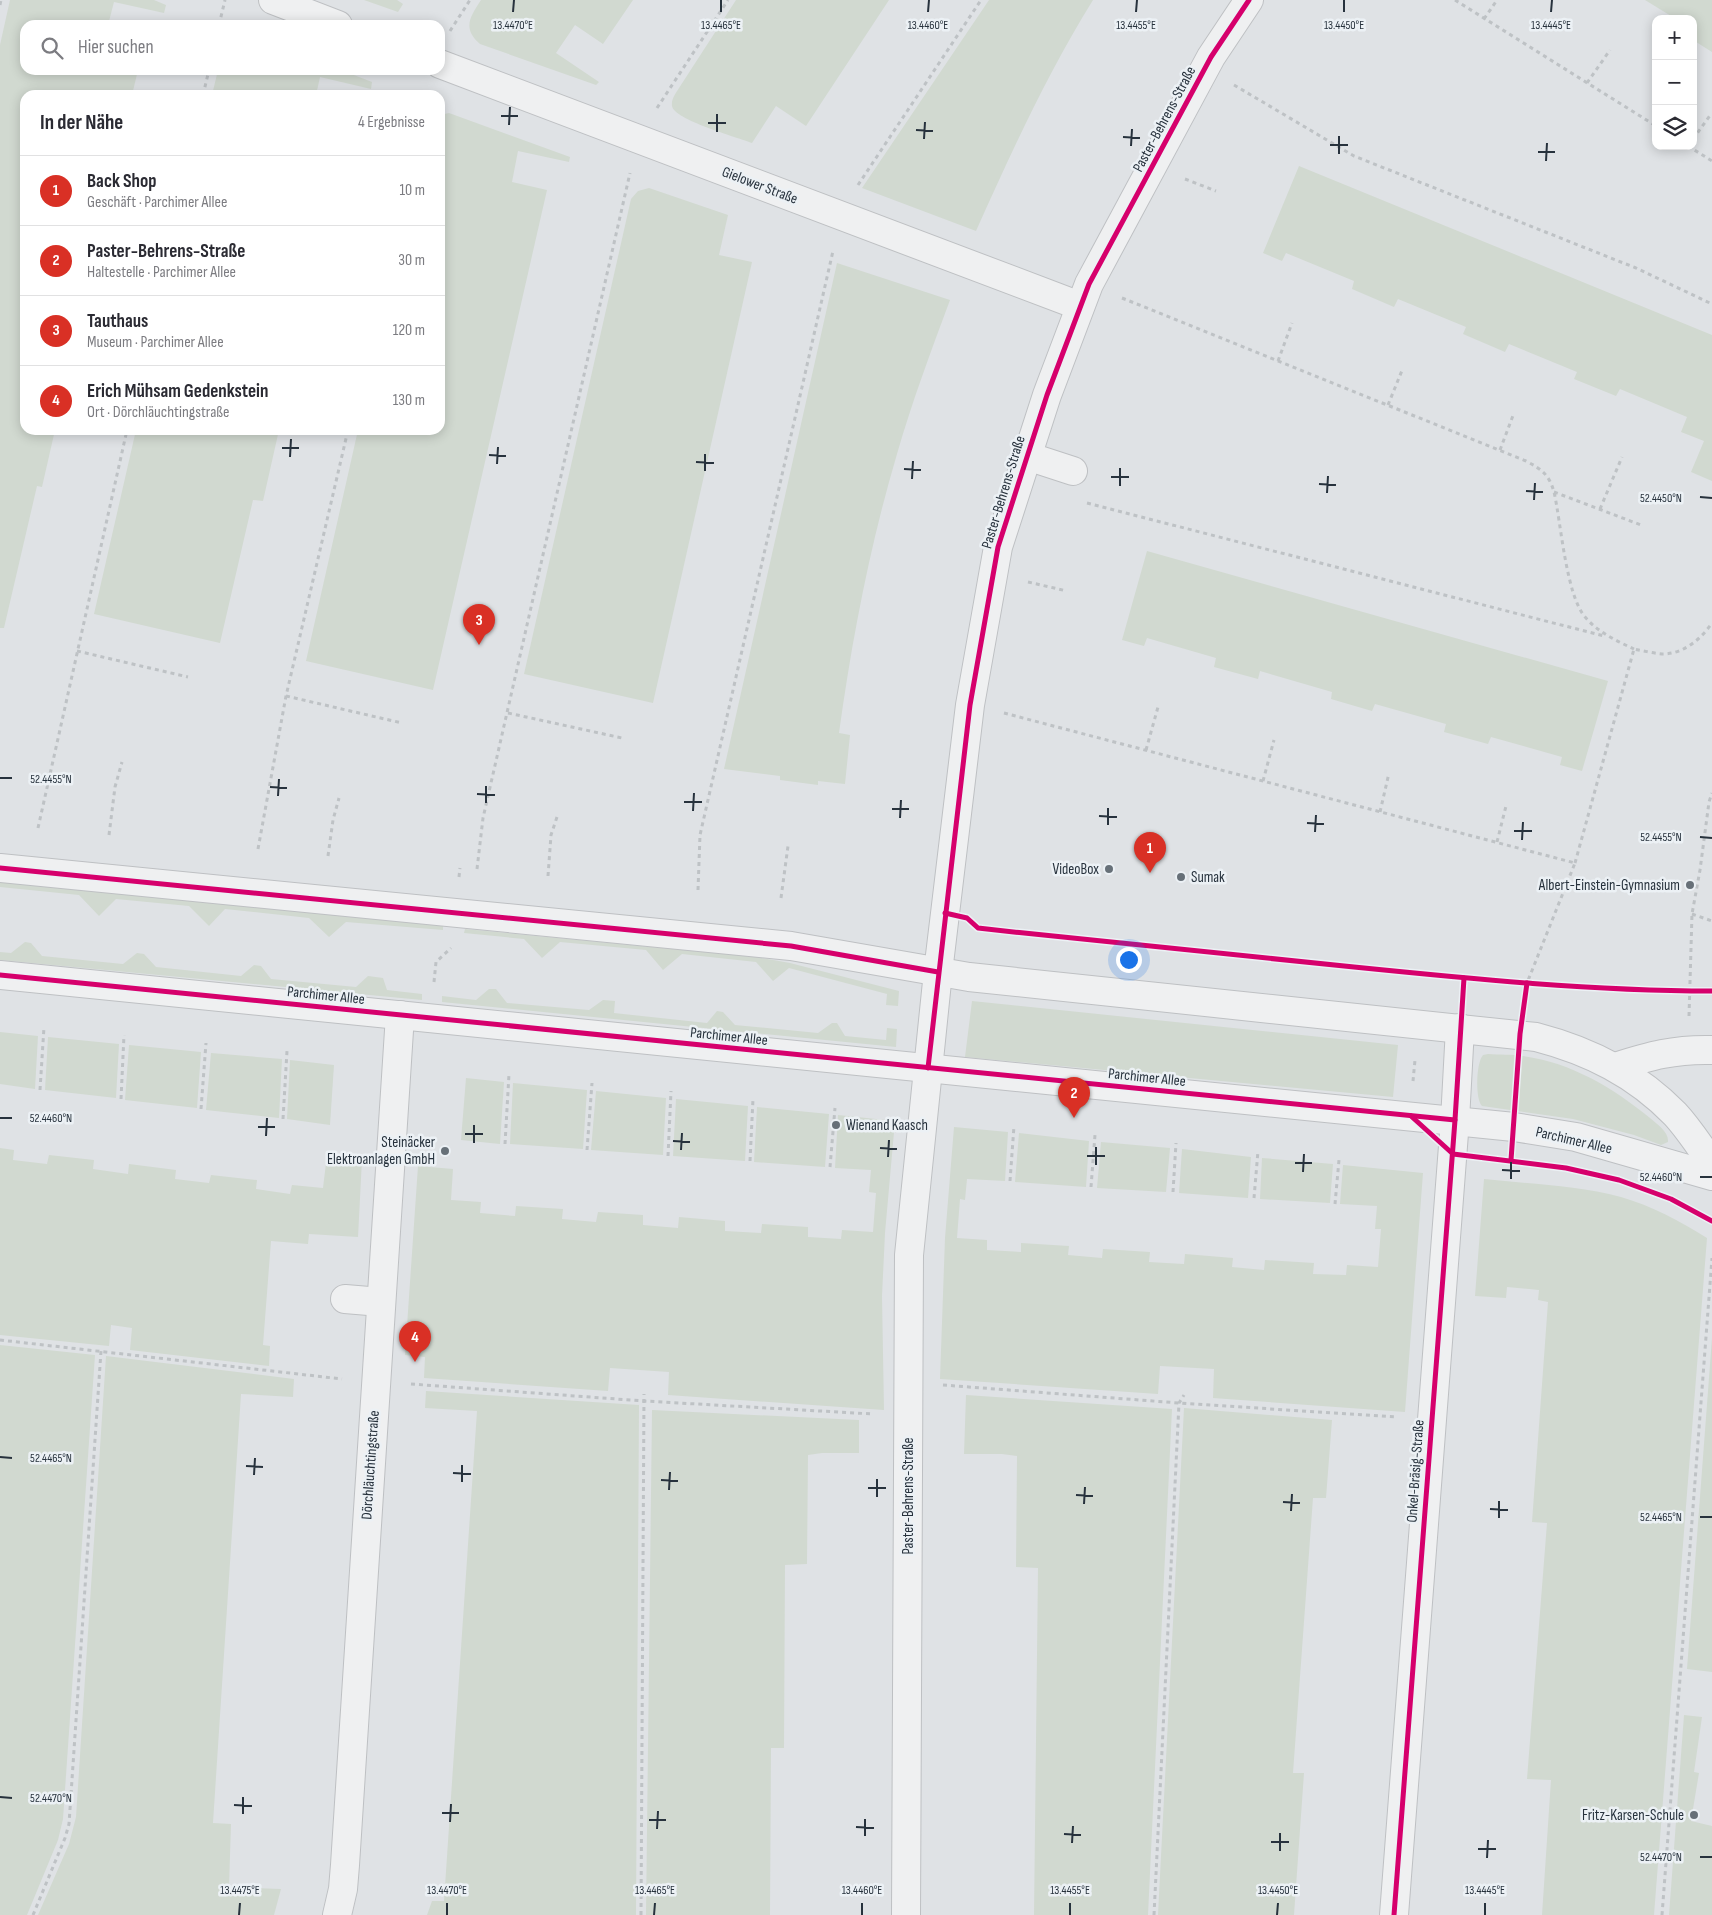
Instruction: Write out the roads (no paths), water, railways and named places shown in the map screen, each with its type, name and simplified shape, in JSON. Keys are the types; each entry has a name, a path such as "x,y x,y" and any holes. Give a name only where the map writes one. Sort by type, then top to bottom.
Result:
{"street":[{"path":"273,0 325,20"},
{"name":"Paster-Behrens-Straße","path":"906,1915 909,1255 938,972 970,705 998,547 1047,395 1089,284 1211,57 1249,0"},
{"name":"Gielower Straße","path":"445,66 1080,306"},
{"path":"1027,456 1073,471"},
{"path":"0,868 791,946 969,977 1520,1034 1565,1044 1597,1057 1637,1081 1676,1115 1712,1163"},
{"name":"Parchimer Allee","path":"0,975 1455,1120 1576,1137 1712,1176"},
{"name":"Dörchläuchtingstraße","path":"337,1915 345,1865 400,1015"},
{"name":"Onkel-Bräsig-Straße","path":"1394,1915 1455,1120 1460,1028"},
{"path":"1615,1067 1656,1054 1712,1050"},
{"path":"345,1299 381,1302"}],"place":[{"name":"Tauthaus","path":"479,645"},
{"name":"VideoBox","path":"1109,869"},
{"name":"Back Shop","path":"1150,873"},
{"name":"Sumak","path":"1181,877"},
{"name":"Albert-Einstein-Gymnasium","path":"1690,885"},
{"name":"Paster-Behrens-Straße","path":"1074,1118"},
{"name":"Wienand Kaasch","path":"836,1125"},
{"name":"Steinäcker Elektroanlagen GmbH","path":"445,1151"},
{"name":"Erich Mühsam Gedenkstein","path":"415,1362"},
{"name":"Fritz-Karsen-Schule","path":"1694,1815"}]}
